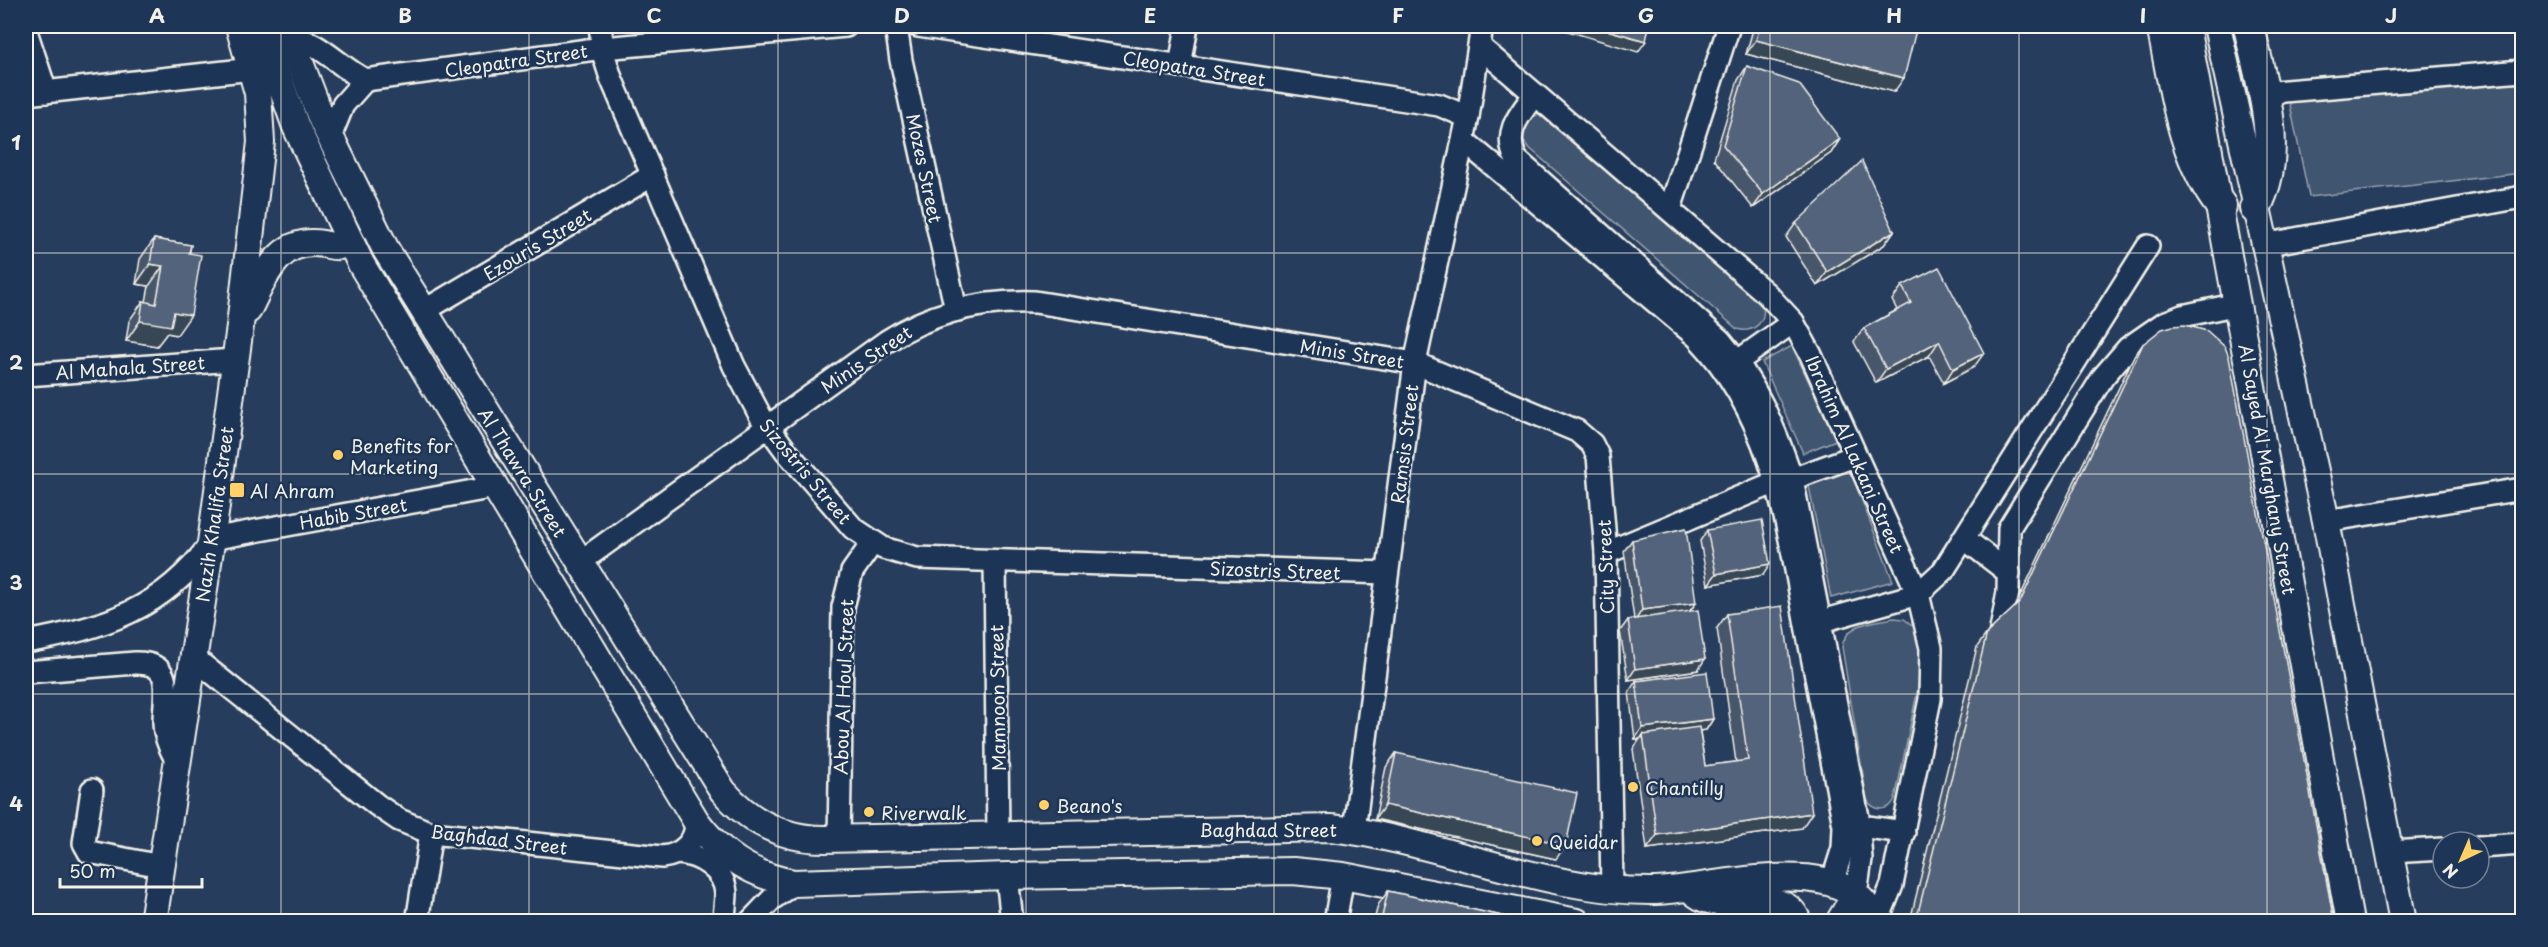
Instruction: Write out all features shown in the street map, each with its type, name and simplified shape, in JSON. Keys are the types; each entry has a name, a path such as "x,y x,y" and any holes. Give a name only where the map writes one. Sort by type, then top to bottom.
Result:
{"highway":[{"name":"Al Sayed Al Marghany Street","path":"2162,26 2189,148 2208,190 2221,206"},
{"path":"2248,26 2271,139 2271,159 2264,192 2255,208"}],"main road":[{"path":"239,26 252,69"},
{"name":"Al Thawra Street","path":"260,26 278,80 309,158 349,241 696,821 711,840 738,863 760,874 794,883"},
{"path":"2186,26 2221,206"},
{"path":"2217,26 2263,245 2326,521 2403,921"},
{"name":"Al Thawra Street","path":"291,31 330,137 374,228 422,312 732,801 752,818 774,830 800,837 839,839"},
{"name":"Nazih Khalifa Street","path":"153,921 194,658 240,326 261,126 260,101 252,69"},
{"path":"251,220 265,201 277,129 278,80"},
{"name":"Al Sayed Al Marghany Street","path":"2221,206 2350,921"},
{"path":"240,326 269,268 281,255 303,244 335,247 349,241"},
{"path":"2229,251 2263,245"},
{"name":"Baghdad Street","path":"839,839 1308,826 1354,830 1502,867 1612,888 1644,891 1690,888 1773,877 1832,883"},
{"path":"794,883 1007,876 1293,871 1343,876 1577,921"},
{"path":"1832,883 1856,894 1839,921"},
{"path":"1690,888 1700,898 1713,902 1784,904 1792,910 1798,921"},
{"name":"Ibrahim Al Lakani Street","path":"1856,894 1876,921"}],"street":[{"name":"Sizostris Street","path":"600,26 611,78 740,379 768,428 844,519 873,542 894,552 917,558 1387,573"},
{"name":"Cleopatra Street","path":"365,80 603,48 846,26"},
{"name":"Mozes Street","path":"896,26 901,60 956,310"},
{"name":"Cleopatra Street","path":"918,26 1439,105 1468,117"},
{"path":"1180,66 1187,26"},
{"path":"1670,209 1729,26"},
{"path":"26,31 36,93 252,69"},
{"path":"291,31 315,45 345,69 365,80 343,105 330,137"},
{"name":"Ibrahim Al Lakani Street","path":"1481,36 1535,94 1767,294 1792,322 1811,355 1918,594 1929,638 1931,689 1889,899 1876,921"},
{"name":"Ramsis Street","path":"1354,830 1415,363 1468,117 1481,36"},
{"path":"2262,93 2523,71"},
{"path":"1535,94 1514,123 1511,132 1512,151 1516,159 1701,321 1738,362 1772,422 1784,480 1821,621 1860,826 1861,859 1856,894"},
{"path":"1463,140 1684,326 1708,349 1747,404 1784,480 1792,549 1844,826 1844,848 1832,883"},
{"name":"Ezouris Street","path":"422,312 652,175"},
{"path":"2263,245 2523,197"},
{"path":"1821,621 1918,594 1944,571 2104,312 2148,246"},
{"name":"Minis Street","path":"580,562 896,335 926,320 956,310 990,303 1035,302 1415,363"},
{"path":"1994,669 2009,573 2007,537 2009,528 2114,362 2136,341 2164,323 2182,316 2238,304"},
{"path":"1738,362 1792,322"},
{"name":"Al Mahala Street","path":"26,375 234,360"},
{"name":"City Street","path":"1415,363 1576,431 1587,439 1595,450 1599,463 1606,553 1612,888"},
{"path":"1606,553 1784,480 1855,456"},
{"name":"Habib Street","path":"211,541 495,487"},
{"path":"2326,521 2523,489"},
{"path":"1965,539 2009,573"},
{"path":"26,642 87,630 130,613 157,597 181,578 211,541"},
{"name":"Abou Al Houl Street","path":"839,839 843,607 852,572 873,542"},
{"name":"Mamnoon Street","path":"995,561 998,834"},
{"name":"Baghdad Street","path":"194,658 377,805 399,820 431,833 662,857 678,853"},
{"path":"26,672 135,663 153,666 162,674 166,684 165,729 177,761"},
{"path":"92,790 84,843 89,852 161,866"},
{"path":"678,853 694,837 696,821"},
{"path":"1860,826 1904,832"},
{"path":"417,921 431,833"},
{"path":"2491,846 2523,844"},
{"path":"2390,852 2431,850"},
{"path":"678,853 698,857 719,875 726,895 724,921"},
{"path":"1007,876 1012,921"},
{"path":"1335,921 1343,876"},
{"path":"750,921 772,899 794,883"}],"shaded area":[{"path":"2522,83 2522,173 2309,197 2289,100"},
{"path":"1538,114 1544,114 1762,302 1763,315 1759,324 1749,329 1737,329 1527,146 1521,135 1523,123"},
{"path":"1792,346 1836,440 1803,453 1762,362"},
{"path":"1850,470 1893,581 1831,598 1808,481"},
{"path":"1894,618 1904,619 1917,629 1921,649 1918,688 1895,799 1889,806 1882,809 1874,807 1867,800 1842,647 1849,632 1855,628 1870,622"}],"building":[{"path":"1593,26 1649,26 1646,41"},
{"path":"1760,26 1917,26 1904,78 1756,40"},
{"path":"1747,66 1799,84 1840,139 1763,194 1723,145"},
{"path":"1862,161 1894,231 1827,272 1796,223"},
{"path":"154,239 191,245 189,253 201,255 191,315 174,312 171,326 140,321 143,301 156,304 163,266 150,264"},
{"path":"1939,267 1984,353 1953,369 1939,341 1886,369 1864,328 1911,303 1902,286"},
{"path":"2185,325 2207,331 2225,347 2229,357 2334,921 1916,921 1987,633 2020,602 2143,344 2162,329"},
{"path":"1762,520 1770,564 1716,574 1707,530"},
{"path":"1686,528 1696,603 1642,610 1632,540"},
{"path":"1782,606 1812,813 1657,835 1643,735 1699,727 1705,766 1748,760 1727,614"},
{"path":"1698,610 1705,659 1635,669 1628,620"},
{"path":"1707,672 1713,719 1642,728 1636,681"},
{"path":"1396,753 1577,793 1566,845 1385,805"},
{"path":"1388,891 1525,921 1381,921"}],"place":[{"name":"Benefits for Marketing","path":"338,455"},
{"name":"Al Ahram","path":"237,490"},
{"name":"Chantilly","path":"1633,787"},
{"name":"Beano's","path":"1044,805"},
{"name":"Riverwalk","path":"869,812"},
{"name":"Queidar","path":"1537,841"}]}
